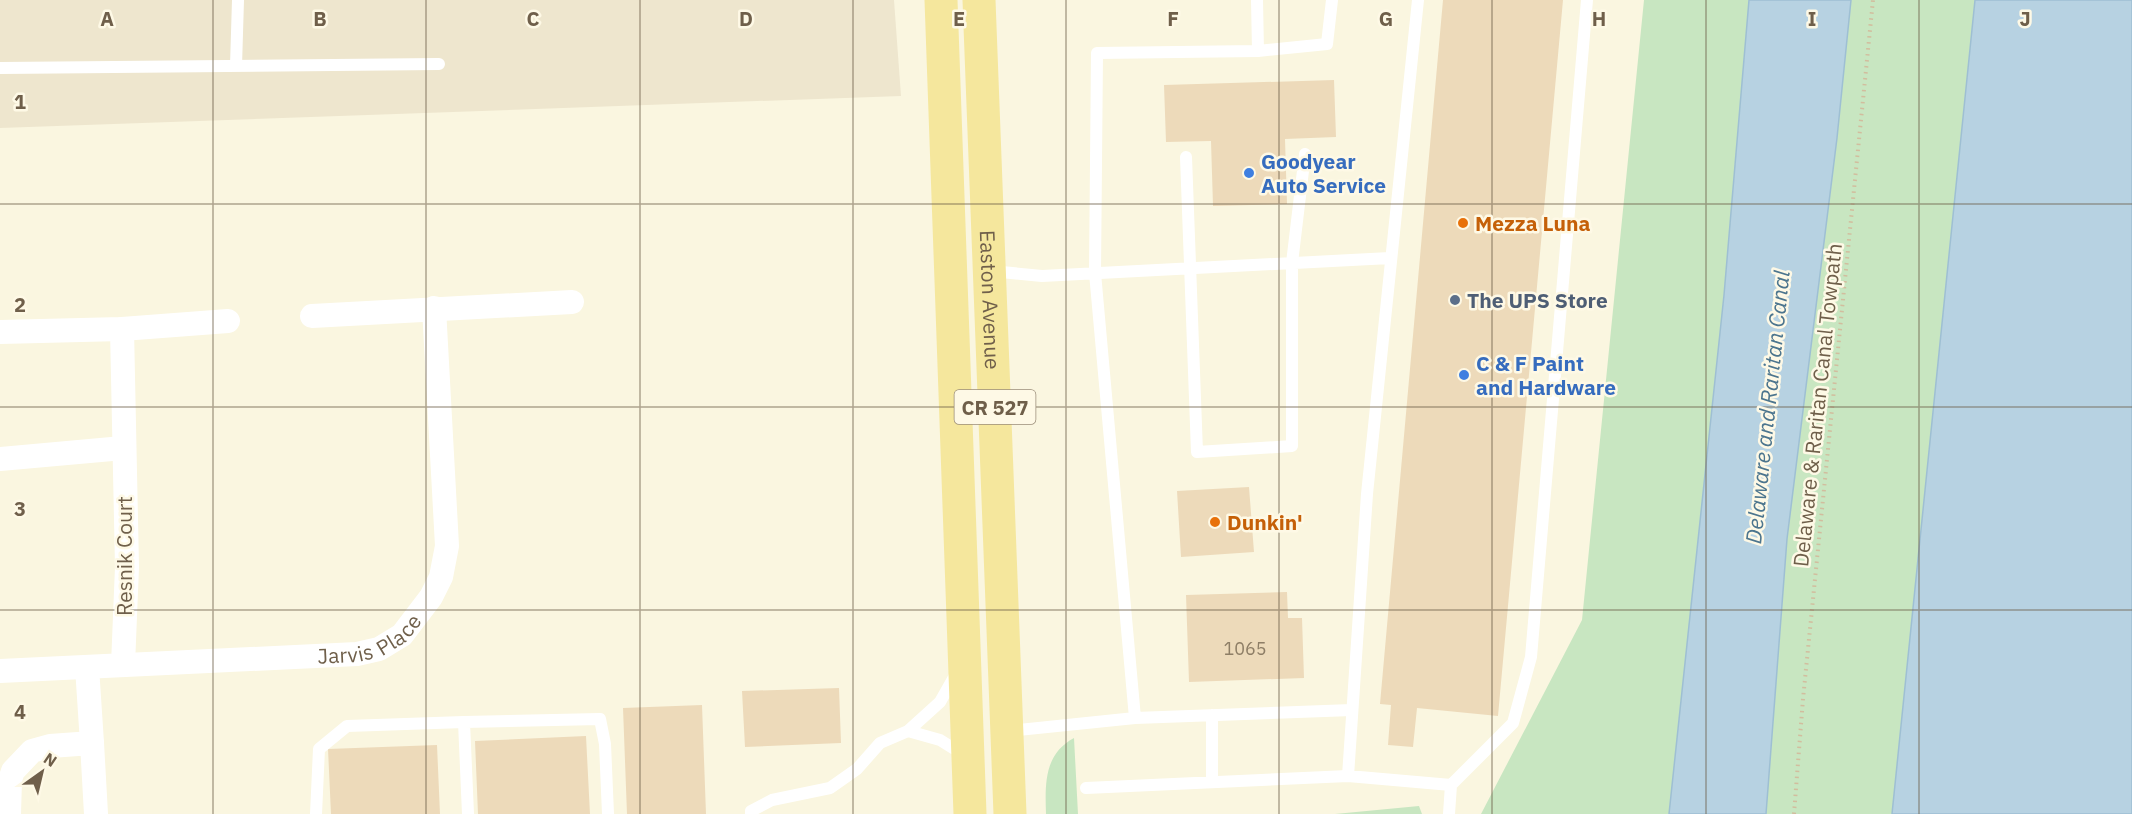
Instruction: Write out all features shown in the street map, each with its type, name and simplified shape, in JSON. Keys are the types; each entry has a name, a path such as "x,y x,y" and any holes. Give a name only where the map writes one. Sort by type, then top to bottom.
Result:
{"main road":[{"name":"Easton Avenue","path":"941,0 970,814"},
{"name":"Easton Avenue","path":"979,0 1010,814"}],"street":[{"path":"312,316 572,302"},
{"name":"Jarvis Place","path":"0,671 357,654 379,650 402,635 431,597 441,577 447,546 435,308"},
{"path":"0,332 122,329 228,321"},
{"name":"Resnik Court","path":"122,329 127,567 123,665"},
{"path":"0,459 123,448"},
{"path":"87,667 96,814"},
{"path":"9,814 9,780 13,771 32,752 50,746 92,743"}],"lane":[{"path":"236,66 238,0"},
{"path":"1257,0 1258,51"},
{"path":"1136,718 1095,273 1098,53 1258,51 1327,44 1332,0"},
{"path":"1348,776 1366,494 1418,0"},
{"path":"1449,814 1451,785 1513,723 1531,657 1587,0"},
{"path":"0,68 439,64"},
{"path":"1186,157 1197,452 1292,446 1292,263 1305,154"},
{"path":"990,271 1042,276 1390,258"},
{"path":"751,814 772,800 830,788 857,769 880,743 908,731 940,702 964,658"},
{"path":"1007,731 1136,718 1352,710"},
{"path":"1212,715 1212,782"},
{"path":"316,814 319,749 347,726 600,719 605,744 608,814"},
{"path":"464,722 468,814"},
{"path":"908,731 940,740 968,758"},
{"path":"1086,788 1348,776 1451,785"}],"path":[{"name":"Delaware & Raritan Canal Towpath","path":"1794,814 1803,699 1873,0"}],"shaded area":[{"path":"0,0 894,0 901,96 0,128"}],"green space":[{"path":"1644,0 1749,0 1724,295 1669,814 1481,814 1582,620"},
{"path":"1851,0 1975,0 1892,814 1766,814 1787,539 1837,138"},
{"path":"1074,738 1078,814 1046,814 1048,771 1057,752"},
{"path":"1419,806 1422,814 1335,814"}],"water":[{"name":"Delaware and Raritan Canal","path":"1749,0 1851,0 1837,138 1787,539 1766,814 1669,814 1724,295"},
{"path":"1975,0 2132,0 2132,814 1892,814"}],"building":[{"path":"1443,0 1563,0 1498,716 1417,708 1413,747 1388,745 1391,705 1380,704"},
{"name":"Goodyear Auto Service","path":"1334,80 1336,137 1285,139 1287,204 1213,206 1211,141 1166,142 1164,85"},
{"name":"Dunkin'","path":"1249,487 1254,552 1181,557 1177,491"},
{"path":"1287,592 1288,618 1302,618 1304,678 1189,682 1186,595"},
{"path":"839,688 841,743 745,747 742,691"},
{"path":"702,705 706,814 627,814 623,708"},
{"path":"586,736 590,814 478,814 475,741"},
{"path":"437,745 440,814 331,814 328,749"}],"place":[{"name":"Goodyear Auto Service","path":"1249,173"},
{"name":"Mezza Luna","path":"1463,223"},
{"name":"The UPS Store","path":"1455,300"},
{"name":"C & F Paint and Hardware","path":"1464,375"},
{"name":"Dunkin'","path":"1215,522"}]}
